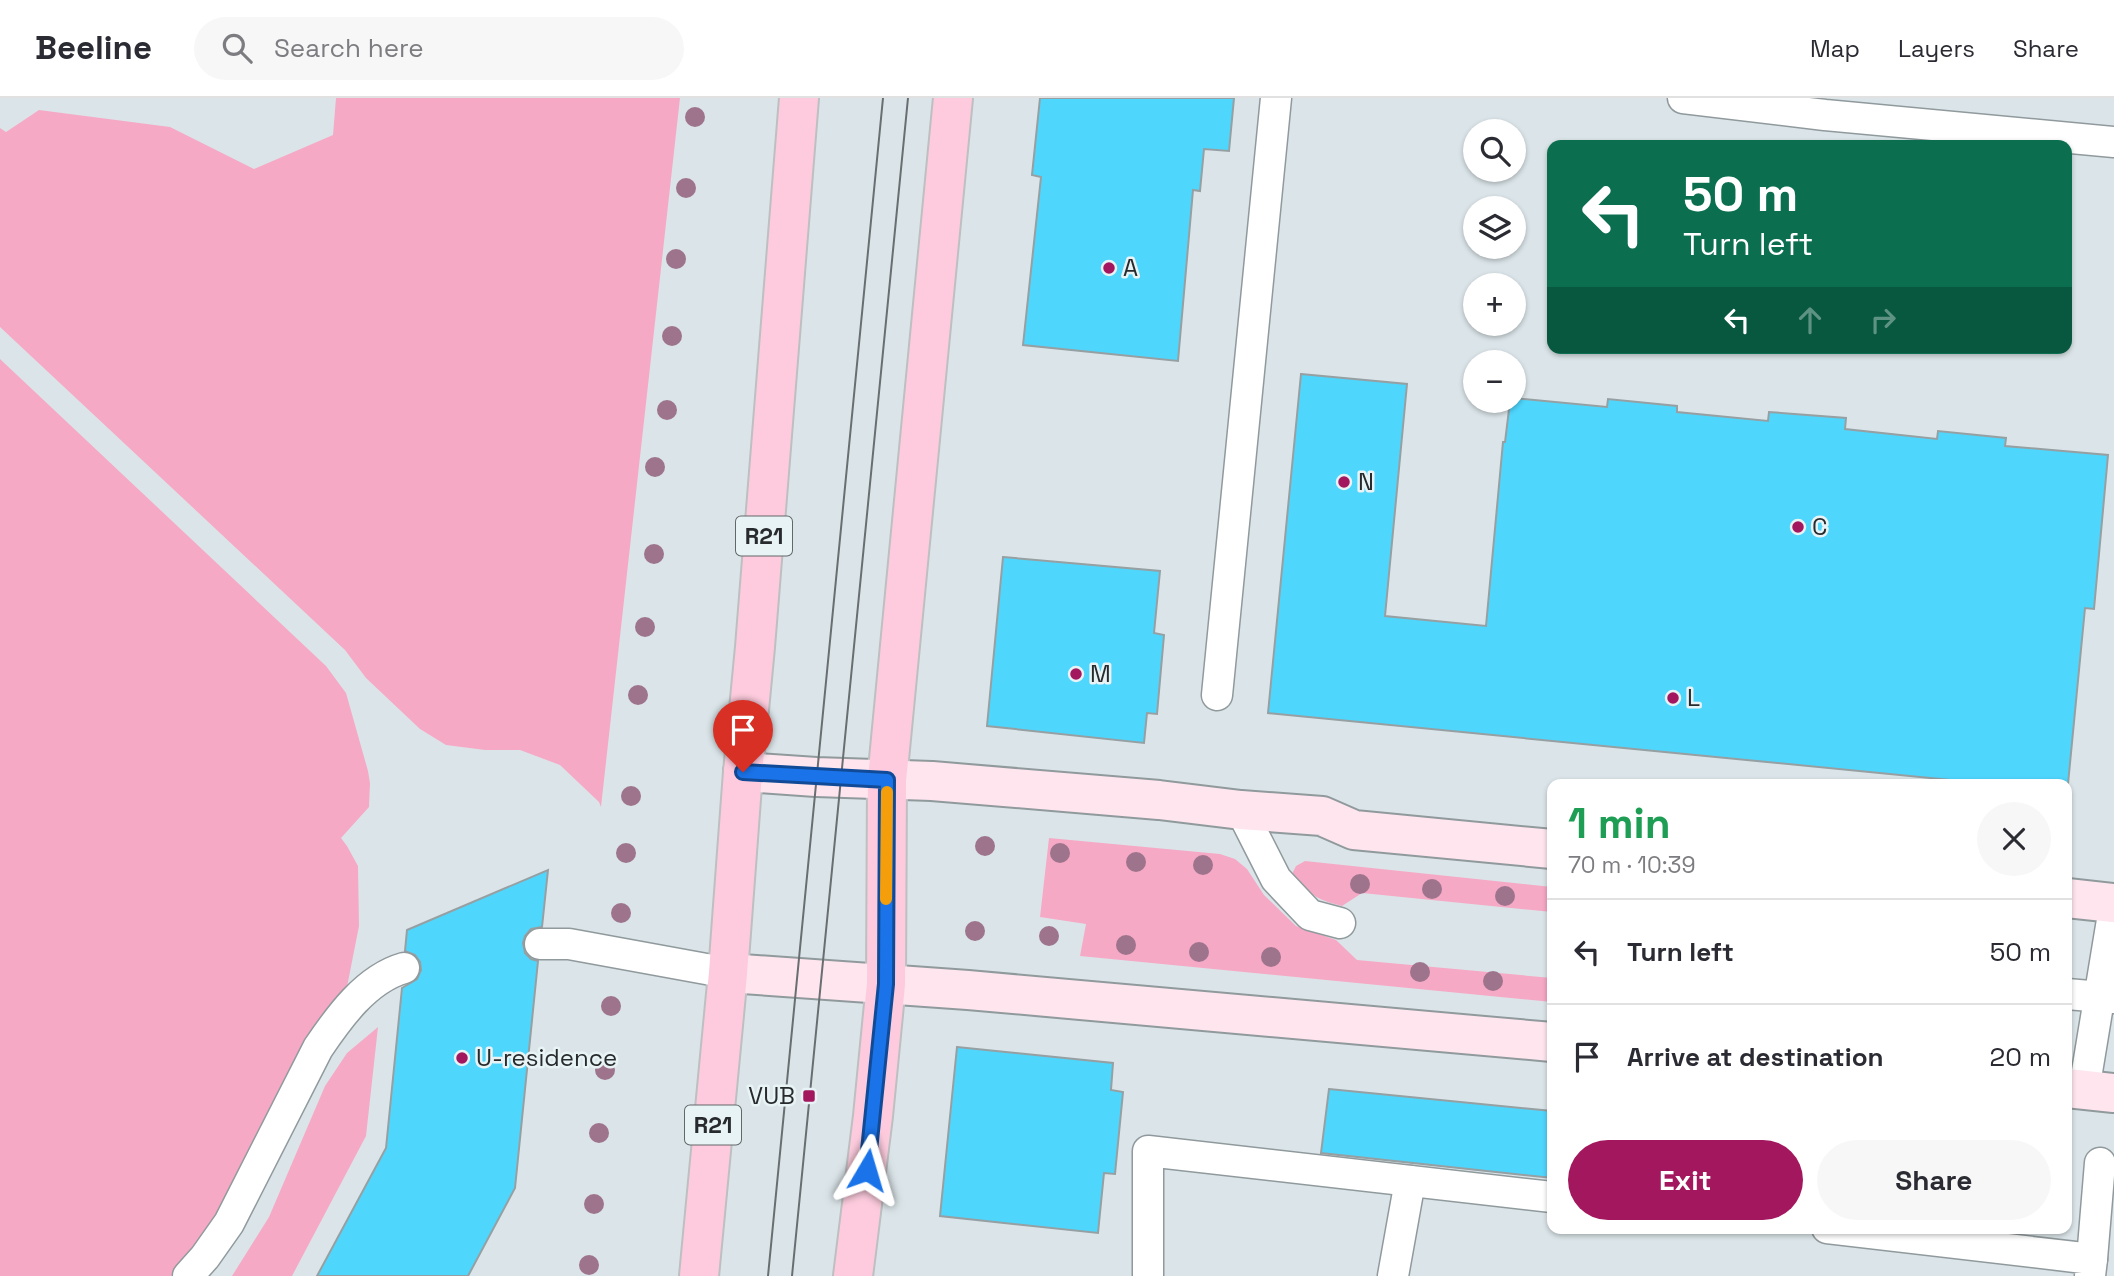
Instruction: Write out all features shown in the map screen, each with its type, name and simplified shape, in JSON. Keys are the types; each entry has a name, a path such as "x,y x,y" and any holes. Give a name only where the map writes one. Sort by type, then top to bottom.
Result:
{"main road":[{"name":"R21","path":"699,1276 728,973 799,98"},
{"path":"853,1276 886,984 887,780 953,98"}],"street":[{"path":"743,772 932,781 1159,800 1322,816 1354,830 1547,849"},
{"path":"2072,899 2114,905"},
{"path":"728,973 968,990 1547,1042"}],"lane":[{"path":"1217,695 1276,98"},
{"path":"1683,98 1825,115 2114,142"},
{"path":"1241,810 1276,879 1310,915 1340,923"},
{"path":"2088,1090 2107,997 2114,905"},
{"path":"540,944 569,944 728,973"},
{"path":"188,1276 229,1223 312,1059 329,1032 371,986 389,972 404,968"},
{"path":"2072,994 2107,997"},
{"path":"1148,1276 1147,1151 1547,1196"},
{"path":"1868,1234 2091,1267 2100,1163"},
{"path":"1393,1276 1410,1181"}],"shaded area":[{"path":"336,98 680,98 601,807 560,765 520,750 485,750 446,745 420,729 366,678 345,650 0,327 0,128 6,132 39,110 170,127 254,169 333,135"},
{"path":"0,359 326,666 346,693 368,771 369,807 341,838 358,866 359,926 346,992 219,1217 171,1276 0,1276"},
{"path":"1049,838 1220,854 1235,859 1247,869 1264,895 1296,926 1336,940 1357,960 1547,978 1547,1002 1080,956 1086,924 1040,917"},
{"path":"1305,861 1547,886 1547,912 1362,893 1342,906 1314,895 1292,874 1296,866"},
{"path":"378,1027 366,1136 292,1276 232,1276 269,1217 325,1086 347,1053"}],"building":[{"name":"A","path":"1040,98 1234,98 1229,151 1204,149 1200,191 1193,190 1178,361 1023,345 1041,177 1032,175"},
{"path":"1301,374 1407,384 1385,616 1486,626 1503,442 1509,413 1526,413 1526,399 1607,407 1608,399 1677,406 1677,412 1768,421 1769,412 1846,418 1845,429 1937,439 1938,431 2006,438 2005,446 2108,455 2094,609 2085,608 2068,779 1940,779 1268,713"},
{"name":"M","path":"1003,557 1160,571 1154,633 1164,635 1157,714 1147,713 1144,743 987,726"},
{"name":"U-residence","path":"548,870 542,927 531,929 523,943 525,953 538,961 515,1188 468,1276 317,1276 386,1148 402,988 417,979 421,970 415,955 405,951 407,930"},
{"path":"957,1047 1113,1063 1111,1090 1123,1092 1115,1174 1104,1173 1098,1233 940,1216"},
{"path":"1329,1089 1547,1111 1547,1177 1321,1153"}],"tram line":[{"path":"768,1276 883,98"},
{"path":"792,1276 908,98"}],"slow traffic":[{"path":"886,899 887,792"}],"place":[{"name":"A","path":"1109,268"},
{"name":"N","path":"1344,482"},
{"name":"C","path":"1798,527"},
{"name":"M","path":"1076,674"},
{"name":"L","path":"1673,698"},
{"name":"U-residence","path":"462,1058"},
{"name":"VUB","path":"809,1096"}],"route":[{"path":"743,772 887,780 886,984 867,1170"}]}
